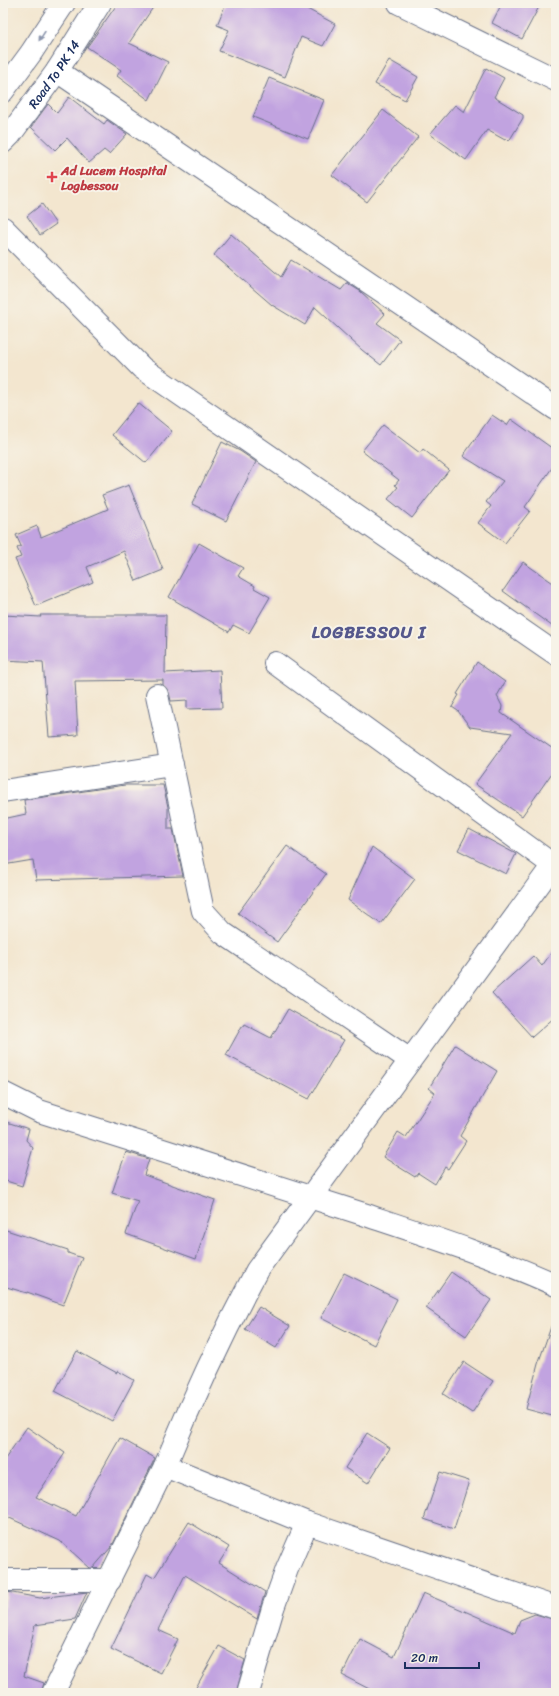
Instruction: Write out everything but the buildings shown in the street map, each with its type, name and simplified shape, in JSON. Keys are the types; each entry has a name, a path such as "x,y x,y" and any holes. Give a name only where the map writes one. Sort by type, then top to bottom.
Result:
{"street":[{"path":"3,91 31,53 64,3"},
{"name":"Road To PK 14","path":"3,142 10,135 57,71 100,3"},
{"path":"399,3 556,80"},
{"path":"57,71 556,409"},
{"path":"3,228 142,368 556,654"},
{"path":"53,1693 165,1466 232,1317 257,1270 554,863 275,663"},
{"path":"157,695 203,911 223,933 410,1060"},
{"path":"3,791 172,765"},
{"path":"3,1093 39,1111 311,1197 466,1248 521,1269 556,1285"},
{"path":"165,1466 306,1524 556,1608"},
{"path":"248,1693 273,1608 306,1524"},
{"path":"3,1580 110,1580"}],"place":[{"name":"Ad Lucem Hospital Logbessou","path":"52,177"}],"district":[{"name":"LOGBESSOU I","path":"369,632"}]}
